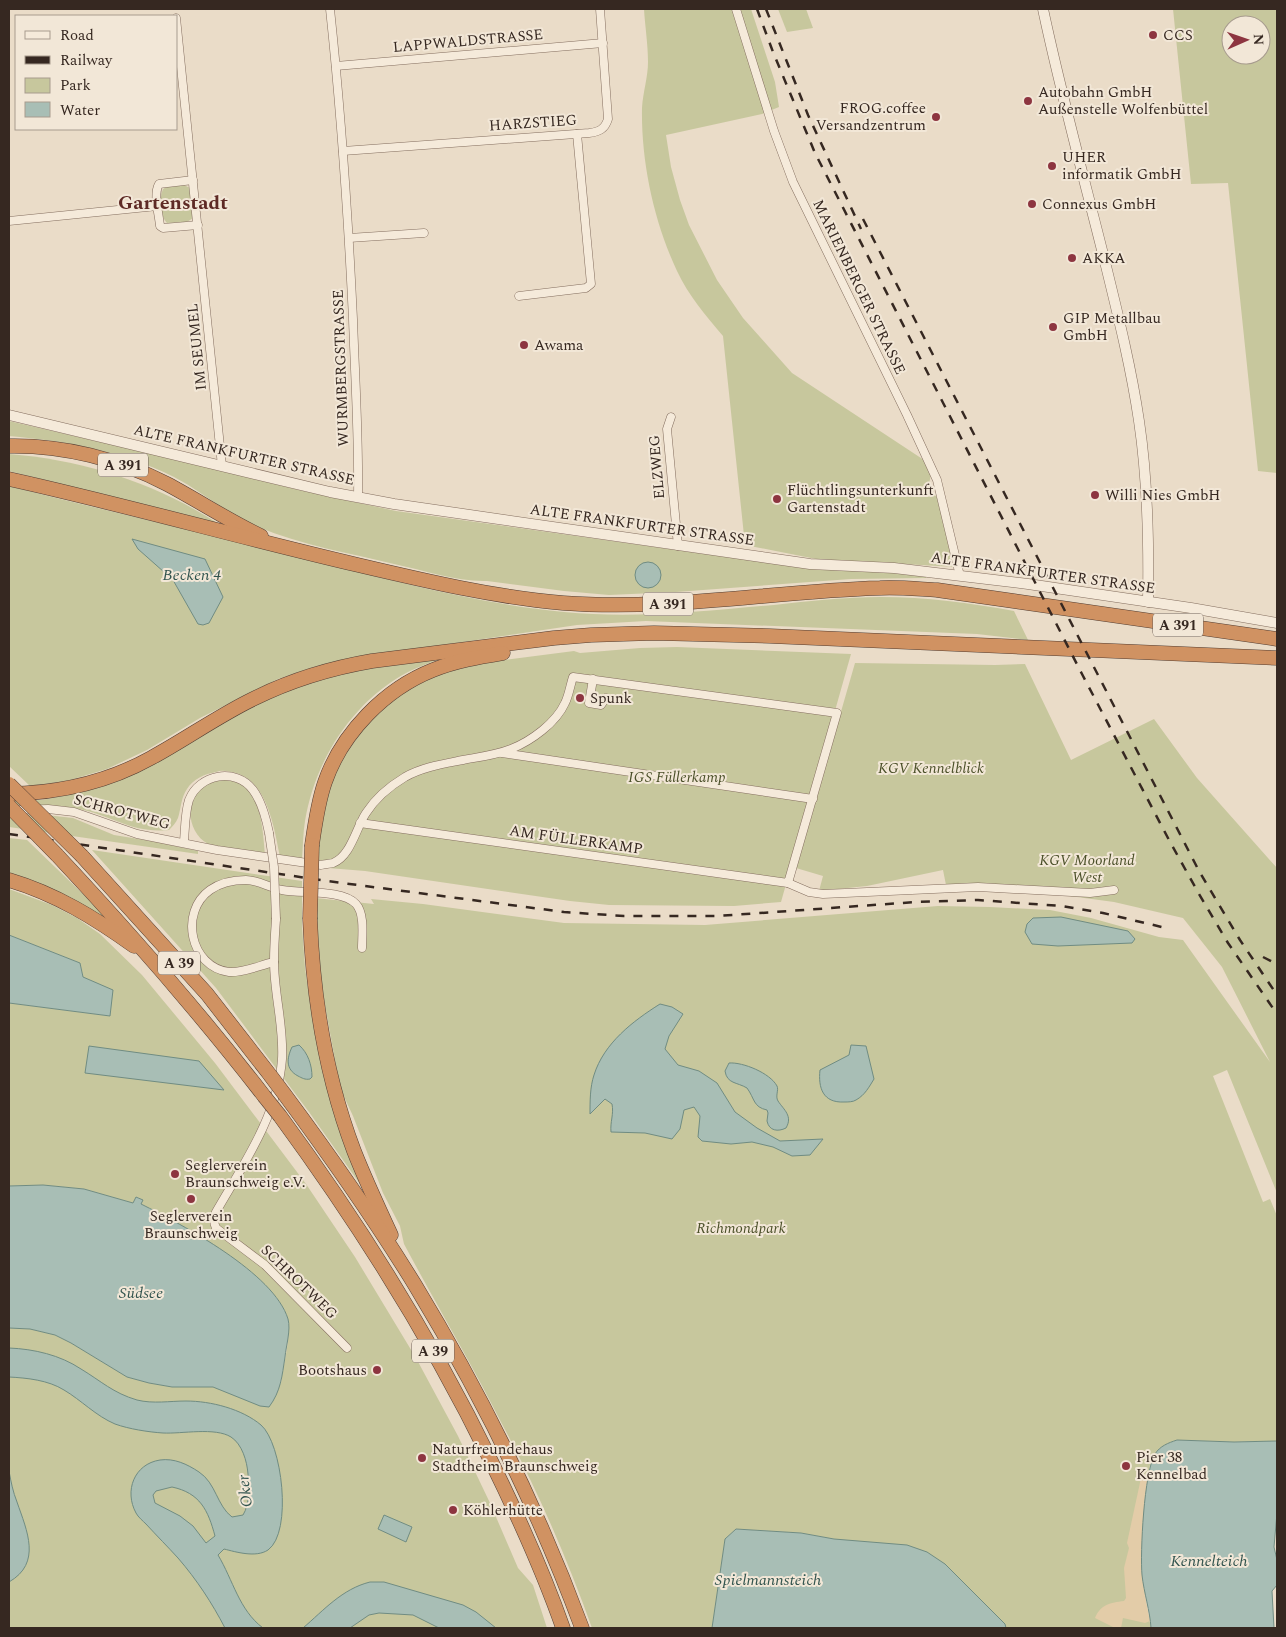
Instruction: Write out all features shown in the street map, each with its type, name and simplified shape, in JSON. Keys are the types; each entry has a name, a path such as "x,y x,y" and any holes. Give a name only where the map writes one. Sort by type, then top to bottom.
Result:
{"highway":[{"name":"A 391","path":"9,446 76,452 132,469 166,484 256,534 301,552 434,583 512,597 563,603 610,605 676,604 883,587 937,590 1277,639"},
{"path":"9,480 301,552"},
{"path":"415,1285 354,1152 334,1089 314,989 310,919 312,845 319,801 325,780 335,759 360,722 394,692 431,671 454,663 556,644 633,634"},
{"name":"A 391","path":"9,794 41,792 78,785 130,768 150,759 254,698 289,683 330,670 372,661 590,635 770,636 1277,658"},
{"name":"A 39","path":"9,784 82,856 207,994 270,1075 342,1173 415,1285 506,1452 546,1538 582,1628"},
{"name":"A 39","path":"9,808 57,855 153,960 233,1056 280,1116 327,1182 432,1349 468,1415 506,1492 555,1603 563,1628"},
{"path":"9,880 39,890 73,906 106,926 153,960"}],"street":[{"name":"WURMBERGSTRASSE","path":"330,9 349,238 356,388 358,497"},
{"name":"HARZSTIEG","path":"343,150 577,134 601,130 606,124 608,115 600,9"},
{"name":"MARIENBERGER STRASSE","path":"736,9 774,131 793,182 937,480 960,576"},
{"path":"1043,9 1064,102 1119,315 1135,396 1146,490 1149,553 1148,602"},
{"name":"IM SEUMEL","path":"178,36 222,466"},
{"name":"LAPPWALDSTRASSE","path":"336,66 603,43"},
{"path":"519,296 586,288 591,284 577,134"},
{"path":"193,180 160,184 157,190 157,206 160,226 163,228 198,226"},
{"path":"9,221 157,206"},
{"path":"349,238 424,233"},
{"name":"ALTE FRANKFURTER STRASSE","path":"9,415 358,497 438,511 810,564 894,568 960,576 1148,602 1277,623"},
{"name":"ELZWEG","path":"671,417 667,429 678,546"},
{"path":"184,842 217,850 321,864 333,863 350,846 367,812 395,784 428,767 500,752 522,744 550,722 564,705 573,677 837,713 788,883"},
{"path":"593,679 589,703 601,705 606,698"},
{"path":"500,752 813,798"},
{"name":"SCHROTWEG","path":"9,808 74,812 137,834 184,842 190,798 197,788 210,778 223,776 239,779 252,788 263,809 274,867 276,920 274,962 282,1022 282,1059 277,1087 265,1123 216,1212 214,1224 216,1228 265,1266 347,1348"},
{"name":"AM FÜLLERKAMP","path":"360,824 788,883 809,892 823,894 978,887 1090,893 1114,890"},
{"path":"274,962 242,971 229,972 216,967 204,958 195,944 192,928 196,906 206,893 226,882 252,880 284,891 332,895 349,899 356,903 359,909 362,948"}],"green space":[{"path":"644,9 751,9 775,82 779,107 762,114 666,135 671,167 689,225 717,280 743,318 792,373 927,462 931,474 928,489 939,499 956,567 816,559 745,545 723,336 681,280 662,232 647,170 642,128 643,96 648,62"},
{"path":"778,9 806,9 813,28 787,32"},
{"path":"1173,9 1277,9 1277,473 1258,471 1228,183 1191,184"},
{"path":"184,185 190,188 193,218 187,222 167,223 161,207 163,189 168,186"},
{"path":"9,421 299,490 396,511 813,569 897,573 926,576 926,578 851,579 609,595 452,578 325,548 274,533 236,516 174,477 134,460 73,444 9,436"},
{"path":"9,454 64,462 118,476 170,497 195,509 219,524 9,471"},
{"path":"9,486 427,589 495,603 564,612 616,615 722,610 841,598 931,599 1014,611 1028,640 977,634 646,621 577,625 356,658 317,666 278,679 200,718 147,750 107,769 67,781 30,786 9,766","holes":["205,559 222,597 198,623 173,580"]},
{"name":"IGS Füllerkamp","path":"677,647 851,654 781,902 734,906 609,905 365,871 316,867 319,823 332,774 374,713 415,685 436,675 480,663 574,651 580,653"},
{"path":"440,659 408,672 388,684 370,699 340,734 327,755 310,798 304,826 302,859 280,857 275,832 261,793 253,783 243,776 224,771 208,774 193,782 183,796 177,820 169,830 133,827 91,812 70,807 9,805 9,801 42,800 62,796 254,704 319,678 357,670"},
{"name":"Richmondpark","path":"855,663 1025,664 1071,760 1154,719 1197,778 1277,868 1277,1193 1227,1070 1213,1076 1263,1202 1270,1199 1277,1216 1277,1441 1177,1440 1161,1448 1150,1465 1142,1555 1145,1599 1151,1628 1006,1628 1005,1624 834,1539 801,1533 736,1529 725,1539 712,1628 592,1628 562,1550 527,1473 404,1244 400,1226 383,1193 340,1088 321,983 315,898 374,904 371,899 423,904 564,923 705,925 938,906 1050,910 1091,918 1159,937 1183,940 1270,1062 1222,967 1183,918 1114,902 1062,895 1010,891 947,890 943,870 867,886 819,891 823,876 796,868"},
{"path":"226,779 242,783 254,797 260,816 265,855 208,844 196,833 190,809 192,801 201,787 207,783"},
{"path":"9,814 73,818 114,835 198,851 198,854 9,827"},
{"path":"9,838 27,840 114,924 38,883 9,876"},
{"path":"92,850 302,881 302,926 310,1002 360,1184 309,1112 216,988"},
{"path":"9,889 52,905 77,918 100,934 142,975 215,1063 306,1184 355,1257 416,1358 458,1436 518,1568 533,1585 547,1628 9,1628 9,1328 30,1329 55,1335 127,1377 172,1387 213,1387 228,1392 281,1383 289,1329 281,1305 268,1288 249,1270 202,1238 141,1204 142,1200 137,1197 133,1203 84,1189 43,1185 9,1186 9,1003 110,1016 83,977 80,963 9,935"}],"sand":[{"path":"1141,1478 1148,1478 1143,1533 1143,1567 1146,1602 1150,1621 1145,1623 1123,1618 1121,1628 1115,1628 1095,1618 1103,1607 1124,1601 1126,1598 1124,1568 1129,1548 1127,1543"}],"water":[{"name":"Becken 4","path":"132,539 205,559 223,597 209,623 198,624 173,580 138,549"},
{"path":"648,562 657,566 661,575 657,584 648,588 639,584 635,575 639,566"},
{"path":"1061,917 1128,931 1135,939 1132,943 1058,946 1032,944 1025,932 1027,924 1033,918"},
{"path":"9,935 80,963 83,977 113,990 110,1016 9,1003"},
{"path":"660,1004 672,1007 683,1014 669,1036 665,1049 678,1065 699,1071 717,1083 735,1112 757,1128 780,1141 823,1139 810,1155 792,1156 773,1147 752,1142 731,1144 702,1141 698,1137 700,1116 694,1107 684,1110 680,1129 672,1139 645,1133 611,1132 612,1104 605,1099 590,1114 590,1094 593,1080 605,1053 630,1025"},
{"path":"299,1045 307,1055 310,1064 312,1077 310,1079 298,1076 289,1067 288,1059 292,1047"},
{"path":"851,1045 866,1046 874,1079 864,1093 855,1101 837,1102 831,1100 823,1093 820,1083 820,1070 849,1055"},
{"path":"89,1046 199,1061 224,1090 85,1073"},
{"path":"729,1063 741,1064 756,1069 774,1081 777,1086 777,1099 789,1120 786,1128 777,1130 770,1127 767,1121 767,1110 757,1105 747,1088 730,1081 726,1075 725,1071"},
{"name":"Südsee","path":"43,1185 84,1189 133,1203 136,1197 143,1200 141,1204 180,1224 225,1252 265,1285 279,1302 288,1319 289,1328 280,1383 269,1407 260,1406 213,1387 172,1387 127,1377 55,1335 30,1329 9,1328 9,1186"},
{"path":"9,1348 37,1351 56,1356 73,1364 114,1390 137,1400 155,1402 196,1401 216,1404 245,1414 261,1425 268,1435 274,1450 282,1488 280,1525 276,1540 268,1550 258,1554 246,1554 224,1549 218,1555 242,1604 263,1628 225,1628 192,1575 137,1514 131,1496 134,1480 144,1467 160,1460 170,1460 185,1464 205,1477 223,1507 232,1517 243,1515 248,1500 248,1474 243,1453 235,1440 216,1432 163,1433 120,1426 101,1417 58,1387 37,1380 9,1377","holes":["172,1487 196,1498 206,1511 215,1536 206,1543 193,1526 180,1516 155,1503 153,1495 156,1491"]},
{"name":"Kennelteich","path":"1177,1440 1277,1441 1277,1513 1274,1547 1277,1560 1277,1585 1272,1591 1274,1628 1151,1628 1142,1575 1142,1532 1148,1477 1151,1463 1157,1451"},
{"path":"9,1471 14,1494 28,1535 29,1556 26,1566 9,1582"},
{"path":"384,1515 412,1527 406,1542 378,1529"},
{"name":"Spielmannsteich","path":"736,1529 801,1533 834,1539 907,1545 927,1552 945,1564 1005,1624 1006,1628 712,1628 725,1539"},
{"path":"370,1582 384,1582 463,1605 476,1612 496,1628 439,1628 413,1615 379,1613 369,1615 350,1628 303,1628 342,1595"}],"railway":[{"path":"757,9 815,153 1082,674 1199,894 1228,943 1277,1014"},
{"path":"766,9 808,115 861,229"},
{"path":"863,219 1199,871 1240,940 1277,995"},
{"path":"9,834 327,881 564,912 624,916 718,916 916,902 978,900 1061,906 1103,913 1166,928"},
{"path":"1263,957 1277,964"}],"place":[{"name":"CCS","path":"1153,35"},
{"name":"Autobahn GmbH Außenstelle Wolfenbüttel","path":"1028,101"},
{"name":"FROG.coffee Versandzentrum","path":"936,117"},
{"name":"UHER informatik GmbH","path":"1052,166"},
{"name":"Connexus GmbH","path":"1032,204"},
{"name":"AKKA","path":"1072,258"},
{"name":"GIP Metallbau GmbH","path":"1053,327"},
{"name":"Awama","path":"524,345"},
{"name":"Willi Nies GmbH","path":"1095,495"},
{"name":"Flüchtlingsunterkunft Gartenstadt","path":"777,499"},
{"name":"Spunk","path":"580,698"},
{"name":"Seglerverein Braunschweig e.V.","path":"175,1174"},
{"name":"Seglerverein Braunschweig","path":"191,1199"},
{"name":"Bootshaus","path":"377,1370"},
{"name":"Naturfreundehaus Stadtheim Braunschweig","path":"422,1458"},
{"name":"Pier 38 Kennelbad","path":"1126,1466"},
{"name":"Köhlerhütte","path":"453,1510"}],"district":[{"name":"Gartenstadt","path":"173,203"}],"park label":[{"name":"KGV Kennelblick","path":"931,768"},
{"name":"KGV Moorland West","path":"1087,868"}],"water label":[{"name":"Oker","path":"245,1491"}]}
